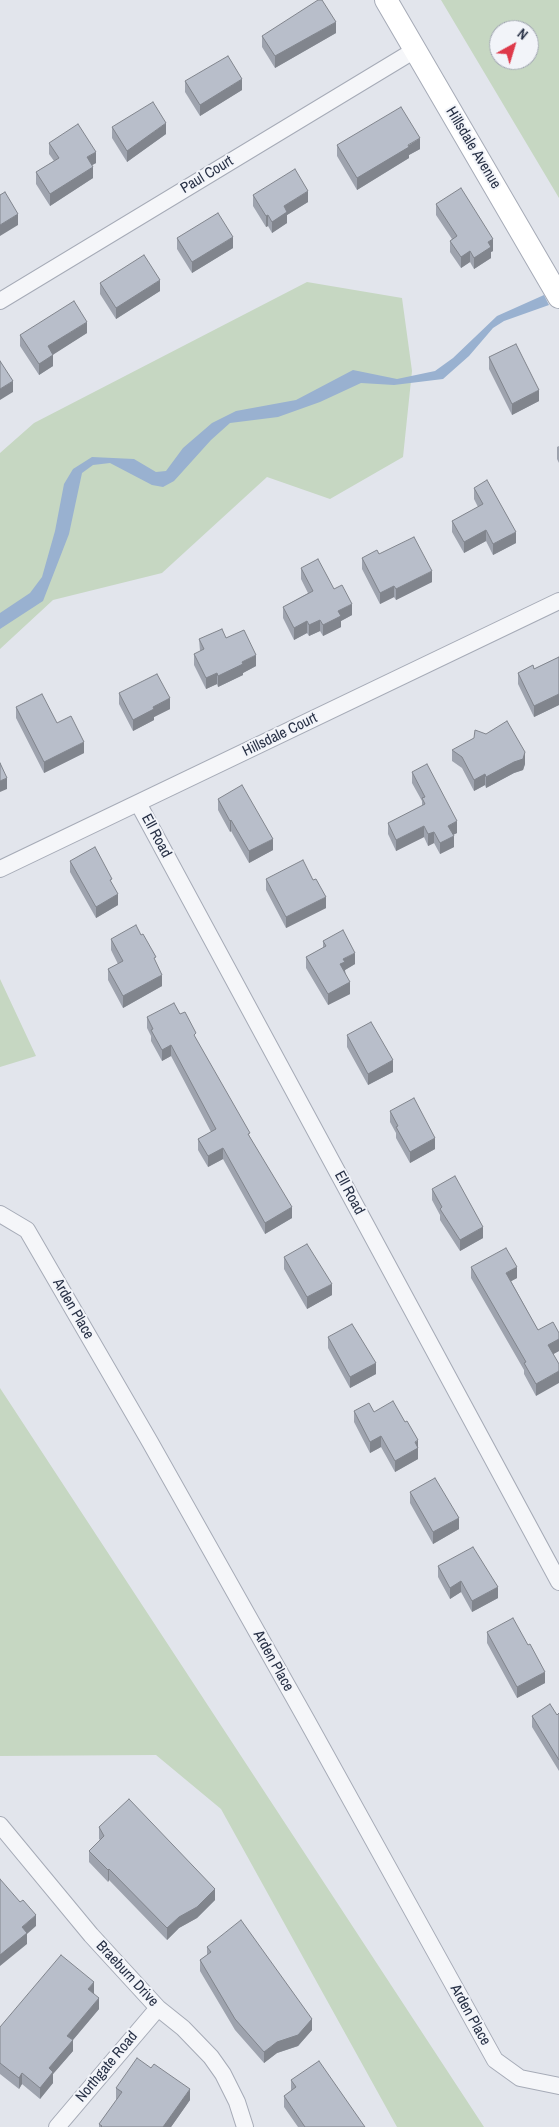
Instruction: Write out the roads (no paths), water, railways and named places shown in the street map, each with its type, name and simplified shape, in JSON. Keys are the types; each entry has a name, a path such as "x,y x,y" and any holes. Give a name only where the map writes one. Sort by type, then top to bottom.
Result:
{"street":[{"name":"Hillsdale Avenue","path":"386,0 559,297"},
{"name":"Paul Court","path":"0,301 415,50"},
{"name":"Hillsdale Court","path":"0,869 559,601"},
{"name":"Ell Road","path":"138,803 559,1582"},
{"name":"Arden Place","path":"0,1214 27,1230 150,1442 495,2060 520,2078 559,2086"},
{"name":"Braeburn Drive","path":"0,1825 91,1935 158,2008 183,2028 211,2057 223,2074 237,2102 245,2127"},
{"name":"Northgate Road","path":"56,2127 158,2008"}],"water":[{"path":"544,295 549,305 504,321 493,328 469,356 443,379 394,385 361,383 320,402 278,417 230,423 211,440 174,481 163,487 152,485 110,463 93,465 82,473 69,534 43,601 0,629 0,613 30,593 42,577 55,531 64,484 73,469 92,457 134,459 156,472 166,471 183,448 212,423 236,411 296,400 353,370 397,379 435,371 453,358 497,316"}]}
